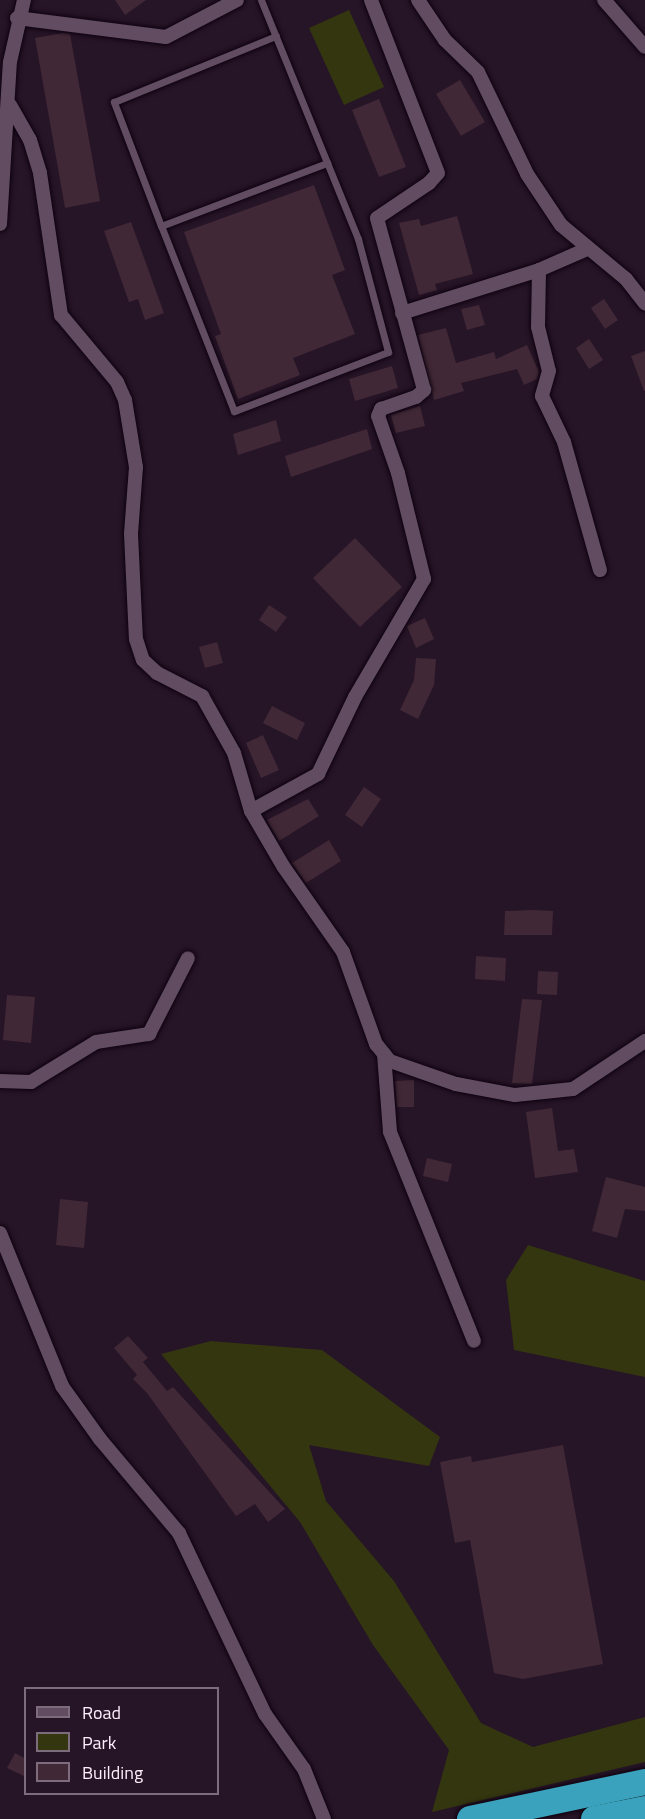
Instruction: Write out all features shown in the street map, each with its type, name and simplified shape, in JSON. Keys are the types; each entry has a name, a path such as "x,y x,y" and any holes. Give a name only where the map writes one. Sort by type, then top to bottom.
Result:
{"highway":[{"path":"470,1819 643,1782"},
{"path":"594,1819 637,1811"}],"street":[{"path":"0,224 10,105 10,62 17,18 24,0"},
{"path":"17,18 166,37 237,0"},
{"path":"251,812 318,774 355,697 424,579 398,473 378,416 381,409 416,397 424,390 377,218 429,183 438,173 371,0"},
{"path":"418,0 445,40 478,72 527,174 561,225 587,249 627,279 645,303"},
{"path":"604,0 645,47"},
{"path":"10,105 30,140 40,173 61,315 117,382 125,400 136,467 131,534 136,639 142,660 157,673 202,696 234,753 251,812 283,866 343,952 376,1044 390,1061 456,1084 515,1095 573,1089 645,1041"},
{"path":"402,313 539,270 587,249"},
{"path":"539,270 538,327 549,371 542,396 564,442 600,570"},
{"path":"0,1081 32,1082 96,1042 149,1034 188,958"},
{"path":"384,1054 390,1132 474,1341"},
{"path":"0,1233 62,1386 100,1439 179,1533 265,1714 304,1769 320,1800 324,1819"}],"lane":[{"path":"261,0 276,36 327,163 358,238 388,352 234,411 114,102 276,36"},
{"path":"161,226 327,163"}],"green space":[{"path":"349,10 384,87 344,105 309,28"},
{"path":"528,1245 645,1281 645,1377 514,1350 506,1280"},
{"path":"211,1341 322,1350 440,1437 429,1466 309,1445 326,1501 394,1581 481,1723 533,1747 645,1717 645,1762 432,1812 449,1750 373,1645 300,1522 161,1354"}],"building":[{"path":"115,0 146,0 125,15"},
{"path":"70,34 100,201 65,208 35,38"},
{"path":"460,80 485,122 461,136 436,94"},
{"path":"379,99 406,167 379,177 352,110"},
{"path":"314,185 345,270 332,275 355,334 293,358 300,375 238,399 215,336 221,334 184,232"},
{"path":"457,216 473,274 435,284 437,290 419,295 399,223 419,219 421,226"},
{"path":"131,222 164,313 145,320 138,299 129,302 104,231"},
{"path":"604,299 618,320 605,329 591,308"},
{"path":"479,305 485,325 467,330 461,309"},
{"path":"446,328 456,363 494,352 496,359 527,345 539,372 537,379 524,385 517,369 461,383 464,391 434,400 418,335"},
{"path":"589,339 603,360 589,369 576,348"},
{"path":"645,351 645,391 644,391 631,356"},
{"path":"392,366 398,388 355,401 349,379"},
{"path":"420,406 425,426 396,433 391,415"},
{"path":"276,420 281,441 238,455 233,434"},
{"path":"367,429 372,449 291,477 285,456"},
{"path":"355,538 402,587 360,627 313,578"},
{"path":"269,605 287,617 276,632 259,620"},
{"path":"425,618 434,639 416,648 407,626"},
{"path":"217,642 223,663 205,668 199,647"},
{"path":"416,658 436,659 434,685 418,719 400,710 414,680"},
{"path":"272,706 305,723 297,740 263,723"},
{"path":"263,735 279,770 261,778 246,743"},
{"path":"364,787 381,799 362,827 345,815"},
{"path":"308,799 319,816 279,841 267,820"},
{"path":"329,840 341,861 306,883 292,863"},
{"path":"505,911 553,911 552,935 504,935"},
{"path":"476,956 506,958 505,981 475,979"},
{"path":"538,971 558,972 557,995 537,994"},
{"path":"7,995 35,997 31,1043 3,1040"},
{"path":"522,999 542,1000 532,1084 512,1083"},
{"path":"414,1080 414,1107 397,1107 395,1081"},
{"path":"552,1108 558,1151 574,1149 578,1172 535,1178 526,1112"},
{"path":"427,1158 452,1164 448,1182 423,1176"},
{"path":"606,1177 645,1187 645,1211 625,1209 617,1238 592,1231"},
{"path":"60,1199 88,1202 84,1248 56,1245"},
{"path":"128,1336 148,1358 143,1362 167,1391 173,1387 285,1509 268,1522 255,1504 236,1516 147,1393 133,1379 137,1375 114,1348"},
{"path":"563,1445 603,1664 523,1679 494,1673 470,1540 455,1543 440,1462 471,1456 472,1462"},
{"path":"15,1753 24,1758 24,1776 7,1768"}]}
